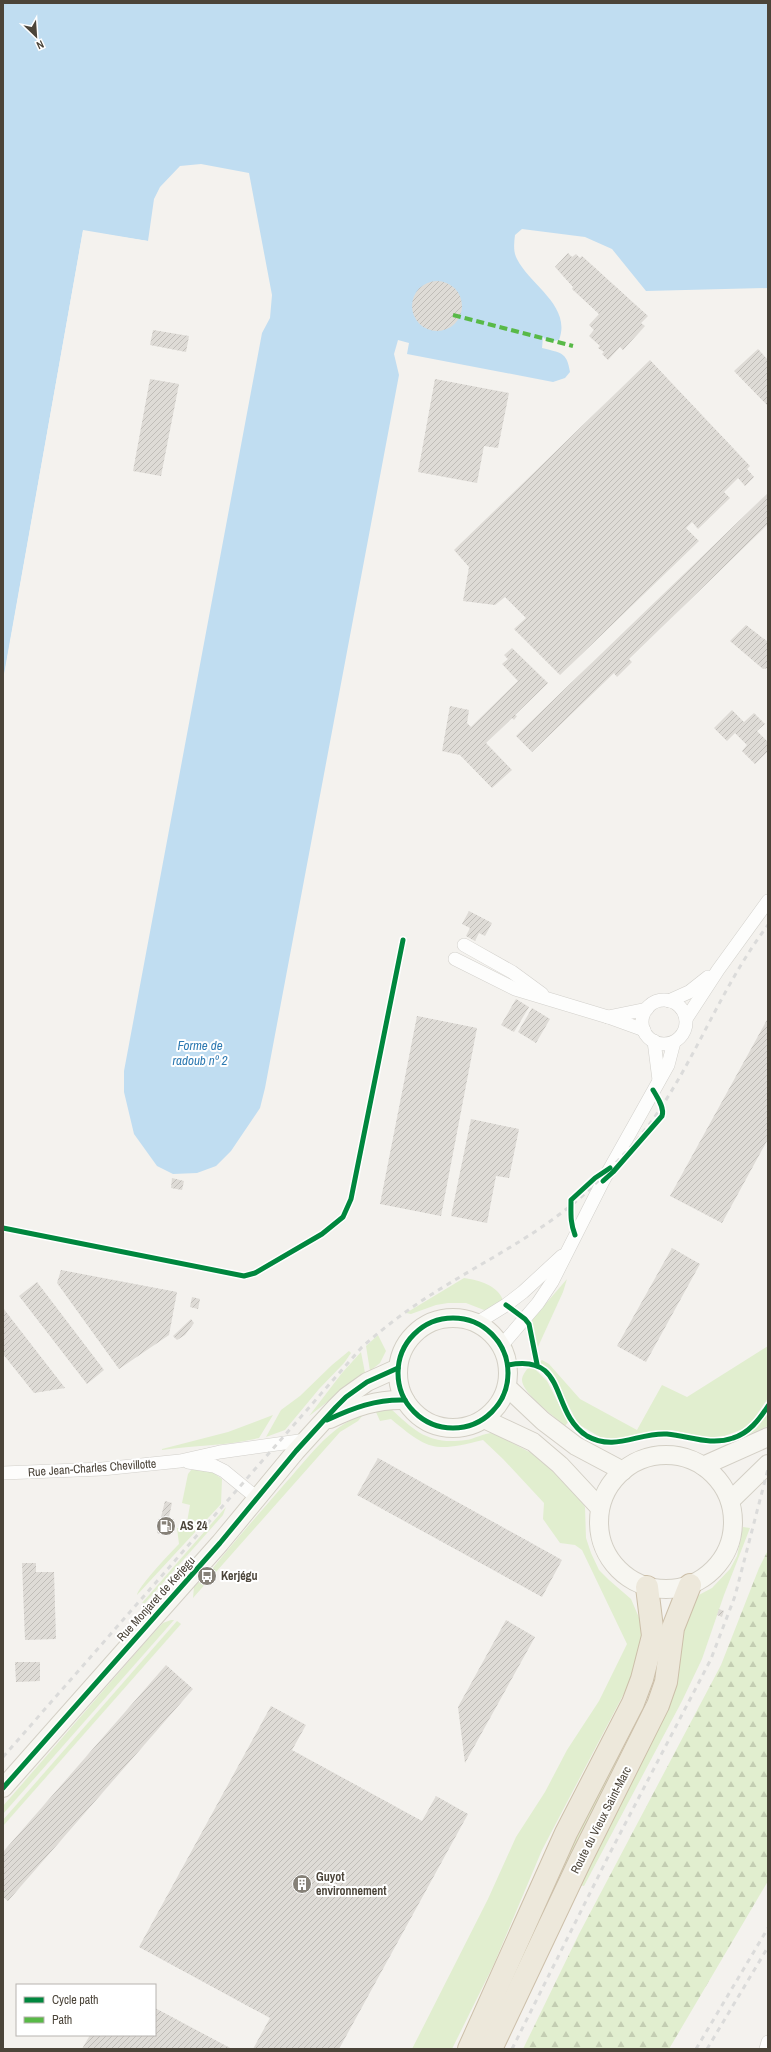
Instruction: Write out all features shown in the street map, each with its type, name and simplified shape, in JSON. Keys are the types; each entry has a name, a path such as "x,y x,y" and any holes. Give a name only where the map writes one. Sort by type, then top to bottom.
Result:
{"highway":[{"name":"Route du Vieux Saint-Marc","path":"491,2049 581,1859 658,1705 666,1682 673,1628 690,1585"},
{"name":"Route du Vieux Saint-Marc","path":"469,2049 566,1833 633,1703 642,1680 653,1636 646,1587"}],"street":[{"path":"502,1345 538,1303 552,1282 567,1250 668,1065 674,1042 685,1029 686,1019 718,970 768,901"},
{"path":"464,945 512,972 532,985 545,997"},
{"path":"455,959 501,983 644,1030 654,1041 664,1044 674,1042"},
{"path":"608,1017 647,1008 657,1002 668,1001 689,992 718,970"},
{"path":"668,1001 678,1005 686,1019"},
{"path":"644,1030 643,1015 647,1008"},
{"path":"654,1041 659,1080"},
{"path":"477,1323 506,1306 567,1250"},
{"path":"447,1317 463,1318 477,1323 495,1336 502,1345 508,1365 507,1387 502,1399 494,1410 484,1419 463,1427 440,1427 426,1421 414,1412 405,1400 398,1384 398,1368 401,1353 408,1340 419,1329 433,1321 447,1317"},
{"name":"Rue Monjaret de Kerjegu","path":"3,1788 220,1543 306,1440 346,1397 367,1382 398,1368"},
{"path":"507,1387 543,1421 576,1446 623,1471"},
{"name":"Rue Monjaret de Kerjegu","path":"324,1421 359,1406 380,1400 405,1400"},
{"path":"484,1419 533,1442 560,1466 600,1508"},
{"path":"703,1466 768,1437"},
{"name":"Rue Jean-Charles Chevillotte","path":"3,1473 102,1469 180,1461 220,1452 306,1440"},
{"path":"662,1455 684,1458 703,1466 719,1481 730,1501 733,1521 730,1541 722,1560 708,1575 690,1585 668,1590 646,1587 624,1575 608,1557 599,1533 600,1508 608,1488 623,1471 642,1460 662,1455"},
{"name":"Rue Jean-Charles Chevillotte","path":"180,1461 214,1466 224,1471 257,1498"},
{"path":"730,1501 768,1464"},
{"path":"766,2049 768,2042"}],"green space":[{"path":"464,1278 487,1284 500,1295 503,1300 492,1308 484,1310 466,1303 448,1303 436,1305 411,1314 406,1313"},
{"path":"567,1279 563,1292 537,1349 530,1322"},
{"path":"378,1335 386,1351 380,1363 370,1371 366,1346"},
{"path":"768,1346 768,1398 754,1419 743,1429 719,1438 705,1438 672,1430 658,1430 618,1440 600,1437 578,1424 554,1377 539,1362 542,1360 549,1364 580,1399 637,1430 662,1385 687,1397"},
{"path":"349,1351 351,1353 344,1363 319,1389 285,1430 266,1437 281,1410 300,1396"},
{"path":"361,1352 365,1373 309,1416 342,1373"},
{"path":"533,1367 547,1381 568,1422 565,1426 533,1398 523,1385 522,1377 527,1369"},
{"path":"391,1409 416,1430 433,1438 453,1441 466,1440 493,1433 537,1456 577,1495 585,1507 586,1538 591,1553 599,1570 631,1599 640,1620 642,1634 631,1680 542,1850 494,1964 452,2049 412,2049 488,1899 516,1837 545,1792 567,1750 599,1701 627,1644 582,1550 575,1545 560,1543 543,1519 544,1503 503,1459 483,1440 443,1447 424,1443 404,1430 391,1419 380,1421 376,1412"},
{"path":"768,1411 768,1426 738,1439 757,1427"},
{"path":"364,1414 358,1421 340,1432 193,1598 194,1587 199,1582 203,1585 211,1576 208,1574 309,1455 340,1427"},
{"path":"273,1415 259,1438 235,1443 162,1450 228,1432"},
{"path":"192,1469 211,1471 222,1479 221,1504 137,1595 149,1577 179,1544 177,1528 186,1528 190,1505 182,1503 188,1474"},
{"path":"226,1507 223,1515 145,1603 142,1603"},
{"path":"743,1527 750,1528 724,1595 702,1659 682,1701 584,1886 579,1885 685,1617 695,1597 712,1588 730,1569 737,1556"},
{"path":"768,1550 768,1881 669,2049 523,2049 579,1934 721,1665 759,1568"},
{"path":"174,1620 3,1814 3,1806 149,1638 163,1623"},
{"path":"177,1621 181,1624 3,1826 3,1820"},
{"path":"656,1661 659,1661 639,1719 482,2049 552,1883"}],"water":[{"name":"Forme de radoub nº 2","path":"3,3 768,3 768,288 646,291 612,249 585,237 522,229 515,235 514,247 516,256 523,269 548,296 560,317 561,328 559,340 548,342 543,337 542,348 558,352 565,356 570,372 565,378 553,382 407,354 409,343 398,340 394,354 399,375 265,1088 260,1108 231,1151 216,1166 197,1173 173,1174 157,1166 134,1134 124,1092 124,1071 262,333 270,318 272,295 249,173 201,164 180,166 160,187 154,199 148,241 83,231 3,680"}],"pier":[{"path":"83,230 148,241 148,243 85,233 5,680 3,682"}],"building":[{"path":"568,253 572,257 576,254 580,258 582,256 648,316 641,323 645,326 623,350 620,347 608,360 602,354 604,352 598,348 600,346 589,336 594,330 589,325 599,314 572,289 573,287 555,267"},
{"path":"437,281 446,283 457,292 462,306 460,315 451,326 437,331 428,329 417,320 412,306 414,297 423,286"},
{"path":"153,330 189,336 186,352 150,345"},
{"path":"758,349 768,360 768,406 734,371"},
{"path":"650,360 750,466 747,469 754,477 745,486 738,478 724,492 730,498 698,529 692,522 686,528 699,541 560,675 514,629 526,618 505,597 495,605 463,601 469,567 454,550"},
{"path":"150,379 179,384 161,476 133,471"},
{"path":"435,379 509,393 498,448 484,446 477,483 418,472"},
{"path":"768,493 768,524 629,659 632,662 617,677 614,673 532,752 516,736"},
{"path":"746,625 768,642 768,668 763,669 730,641"},
{"path":"512,648 548,683 515,715 517,716 514,720 512,718 486,743 512,770 492,788 460,755 442,751 450,706 469,710 467,723 471,727 518,681 502,664 508,659 504,655"},
{"path":"732,710 744,722 754,713 765,724 757,731 768,742 768,751 755,764 742,751 747,745 735,733 727,741 714,728"},
{"path":"469,911 492,923 485,936 479,933 475,941 466,936 470,928 462,924"},
{"path":"516,999 529,1007 514,1032 501,1025"},
{"path":"532,1008 550,1019 536,1043 518,1032"},
{"path":"417,1016 477,1028 441,1216 380,1204"},
{"path":"768,1018 768,1139 722,1223 670,1196"},
{"path":"471,1119 519,1129 509,1178 496,1176 487,1223 451,1216"},
{"path":"172,1178 184,1181 182,1190 171,1188"},
{"path":"672,1248 700,1264 646,1362 617,1346"},
{"path":"61,1270 177,1292 169,1335 119,1369 57,1283"},
{"path":"37,1282 104,1370 87,1384 19,1296"},
{"path":"192,1297 200,1299 198,1309 190,1307"},
{"path":"3,1308 65,1388 34,1393 3,1354"},
{"path":"191,1319 194,1323 185,1335 177,1340 173,1336"},
{"path":"378,1458 562,1560 542,1597 357,1495"},
{"path":"165,1501 172,1503 165,1535 157,1533"},
{"path":"22,1563 36,1563 36,1572 54,1572 56,1639 25,1640"},
{"path":"719,1609 724,1611 722,1617 717,1615"},
{"path":"506,1620 535,1637 465,1763 458,1707"},
{"path":"15,1662 40,1662 40,1681 16,1682"},
{"path":"166,1665 193,1689 8,1901 3,1897 3,1852"},
{"name":"Guyot environnement","path":"271,1706 306,1725 292,1750 422,1821 436,1796 468,1814 339,2049 253,2049 270,2018 139,1947"},
{"path":"156,2009 232,2049 82,2049 89,2036 156,2036"}],"railway":[{"path":"3,1757 362,1347 412,1307 522,1240 559,1214 594,1185 627,1151 656,1115 671,1092 737,971 768,925"},
{"path":"512,2049 611,1851 711,1659 735,1596 768,1469"},
{"path":"696,2049 768,1928"},
{"path":"707,2049 768,1947"}],"marked path":[{"path":"453,315 573,346"}],"cycle path":[{"path":"3,1228 244,1276 255,1273 322,1234 343,1217 351,1199 403,940"},
{"path":"603,1181 613,1172 662,1116 662,1106 653,1090"},
{"path":"575,1235 571,1214 571,1200 595,1178 610,1168"},
{"path":"506,1305 525,1319 529,1324 537,1364"},
{"path":"453,1318 474,1322 484,1327 492,1334 499,1342 504,1352 508,1373 504,1394 499,1404 492,1412 484,1419 474,1424 453,1428 432,1424 422,1419 414,1412 407,1404 402,1394 398,1373 402,1352 407,1342 414,1334 422,1327 432,1322 453,1318"},
{"path":"508,1365 527,1364 541,1368 550,1376 567,1413 575,1426 587,1436 607,1442 617,1442 657,1434 675,1435 708,1441 725,1440 744,1433 757,1421 768,1406"},
{"path":"3,1788 220,1543 296,1451 336,1407 346,1397 367,1382 398,1368"},
{"path":"327,1420 365,1405 384,1401 405,1400"}],"place":[{"name":"AS 24","path":"166,1526"},
{"name":"Kerjégu","path":"207,1576"},
{"name":"Guyot environnement","path":"302,1884"}]}
